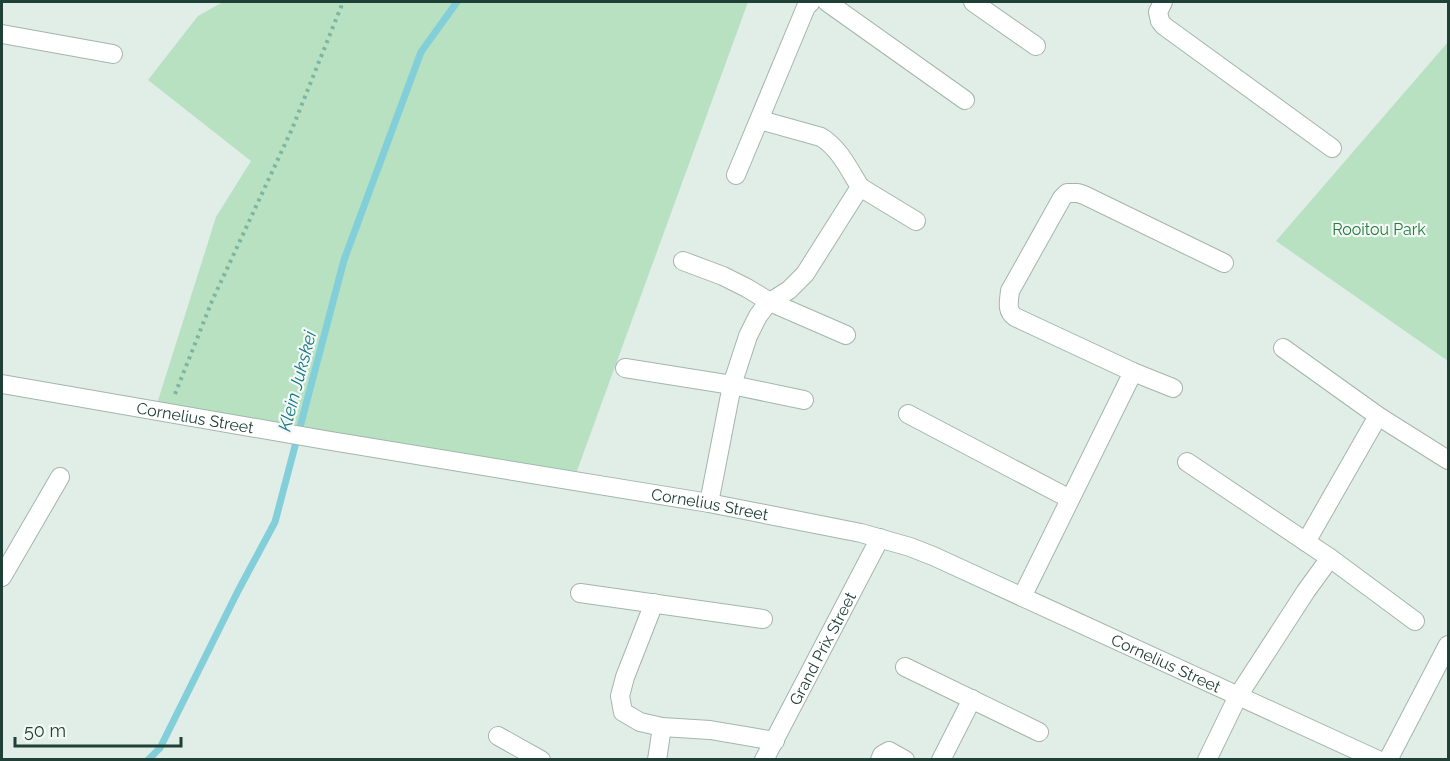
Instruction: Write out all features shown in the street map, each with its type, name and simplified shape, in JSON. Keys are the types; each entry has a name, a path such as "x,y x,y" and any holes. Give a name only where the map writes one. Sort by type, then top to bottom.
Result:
{"street":[{"path":"736,175 806,7 811,2"},
{"path":"827,2 965,100"},
{"path":"973,2 1036,46"},
{"path":"1163,2 1158,12 1164,26 1332,148"},
{"path":"2,34 113,54"},
{"path":"760,120 821,137 847,165 860,187 916,221"},
{"path":"709,503 732,385 747,336 758,316 770,302 789,290 805,274 860,187"},
{"path":"1173,388 1132,372 1015,317 1009,311 1010,291 1067,192 1084,195 1224,263"},
{"path":"683,261 729,279 770,302 846,335"},
{"path":"1283,348 1378,416 1449,460"},
{"path":"625,368 732,385 804,400"},
{"path":"1022,597 1132,372"},
{"name":"Cornelius Street","path":"2,384 709,503 880,538 933,556 1378,759"},
{"path":"908,414 1070,499"},
{"path":"1306,542 1378,416"},
{"path":"1187,462 1330,558 1415,621"},
{"path":"2,577 60,477"},
{"name":"Grand Prix Street","path":"764,759 880,538"},
{"path":"1207,759 1238,696 1330,558"},
{"path":"580,593 763,619"},
{"path":"654,603 625,677 620,696 623,712 640,722 662,727 710,730 775,741"},
{"path":"1388,759 1449,645"},
{"path":"905,667 1039,732"},
{"path":"941,759 972,699"},
{"path":"657,759 662,727"},
{"path":"498,736 541,759"},
{"path":"880,759 889,751 905,759"}],"path":[{"path":"169,412 212,301 292,129 343,2"}],"green space":[{"path":"223,2 748,2 574,479 155,410 216,217 251,161 148,80 198,16"},
{"name":"Rooitou Park","path":"1448,42 1448,361 1276,241"}],"waterway":[{"name":"Klein Jukskei","path":"148,760 160,748 275,522 344,260 421,52 457,2"}]}
